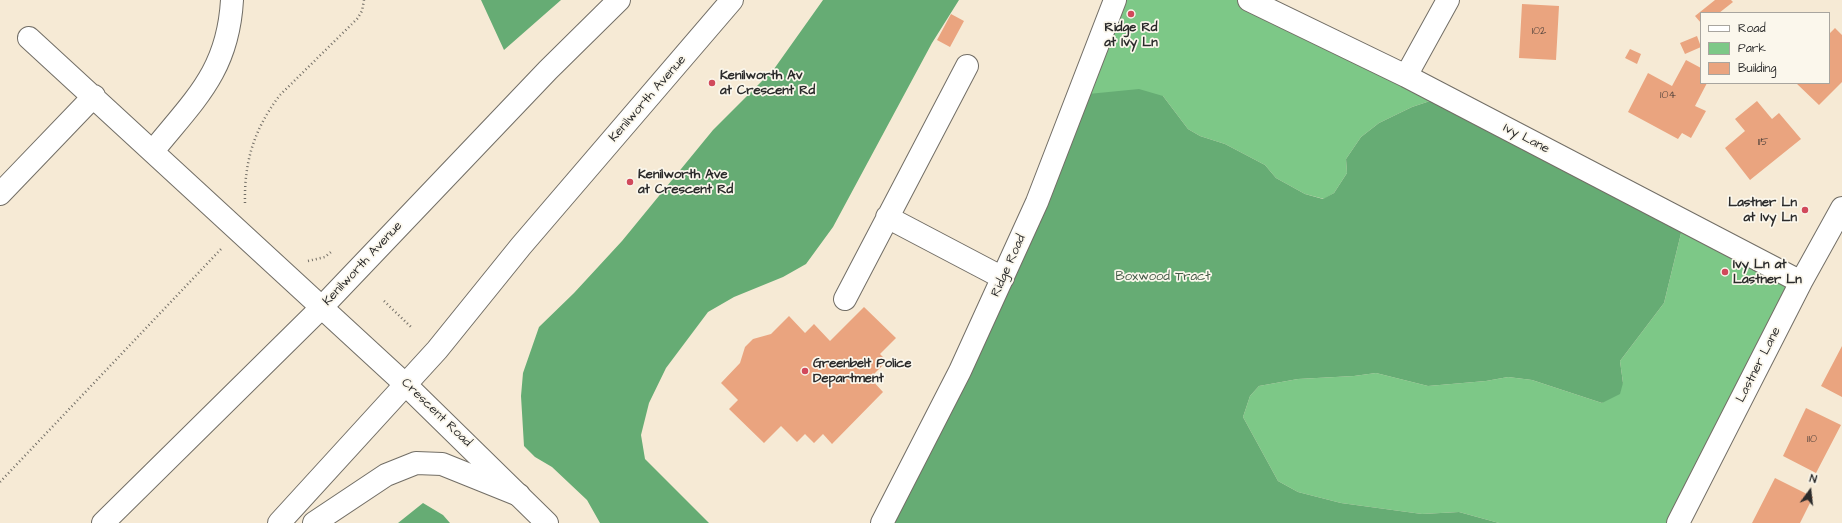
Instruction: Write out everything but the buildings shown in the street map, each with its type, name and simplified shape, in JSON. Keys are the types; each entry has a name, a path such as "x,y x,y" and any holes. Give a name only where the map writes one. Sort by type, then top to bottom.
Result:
{"street":[{"path":"153,151 204,88 215,70 227,34 232,0"},
{"name":"Kenilworth Avenue","path":"102,523 322,307 548,70 619,0"},
{"name":"Kenilworth Avenue","path":"279,523 437,350 521,246 732,0"},
{"name":"Ridge Road","path":"882,523 960,371 1004,278 1037,202 1115,0"},
{"name":"Ivy Lane","path":"1249,0 1406,76 1801,282"},
{"path":"1406,76 1448,0"},
{"name":"Crescent Road","path":"29,38 94,96 238,232 406,385 547,523"},
{"path":"845,299 967,66"},
{"path":"0,194 94,96"},
{"name":"Lastner Lane","path":"1678,523 1801,282 1842,208"},
{"path":"887,217 1004,278"},
{"path":"314,523 386,474 416,463 442,464 519,495"}],"path":[{"path":"0,482 238,232 245,216 246,170 250,153 272,106 280,95 357,19 362,11 364,0"},
{"path":"384,301 411,327"}],"green space":[{"path":"481,0 561,0 504,50"},
{"path":"823,0 959,0 932,43 833,227 806,264 783,277 734,297 708,312 666,368 649,403 641,435 645,459 709,523 600,523 587,500 552,467 535,457 524,446 521,396 523,373 539,327 574,293 622,241 713,130 774,69"},
{"path":"1115,0 1249,0 1445,96 1412,107 1379,123 1361,137 1346,159 1347,173 1334,193 1324,199 1305,194 1276,178 1265,165 1225,144 1200,136 1188,129 1163,96 1078,95"},
{"name":"Boxwood Tract","path":"1139,89 1163,96 1188,129 1200,136 1225,144 1265,165 1276,178 1305,194 1323,199 1334,193 1347,173 1346,159 1361,137 1379,123 1412,107 1445,96 1684,221 1664,303 1620,361 1623,383 1620,394 1602,403 1532,380 1508,377 1486,381 1428,386 1376,373 1354,376 1298,379 1259,386 1250,396 1243,417 1278,481 1298,492 1341,503 1422,514 1459,512 1499,523 882,523 1078,95"},
{"path":"1684,221 1801,282 1678,523 1499,523 1459,512 1422,514 1341,503 1298,492 1278,481 1243,417 1250,396 1259,386 1298,379 1354,376 1376,373 1428,386 1486,381 1508,377 1532,380 1602,403 1623,383 1620,361 1664,303"},
{"path":"423,503 443,515 450,523 398,523"}],"place":[{"name":"Ridge Rd at Ivy Ln","path":"1131,14"},
{"name":"Kenilworth Av at Crescent Rd","path":"712,83"},
{"name":"Kenilworth Ave at Crescent Rd","path":"630,182"},
{"name":"Lastner Ln at Ivy Ln","path":"1805,210"},
{"name":"Ivy Ln at Lastner Ln","path":"1725,272"},
{"name":"Greenbelt Police Department","path":"805,371"}]}
